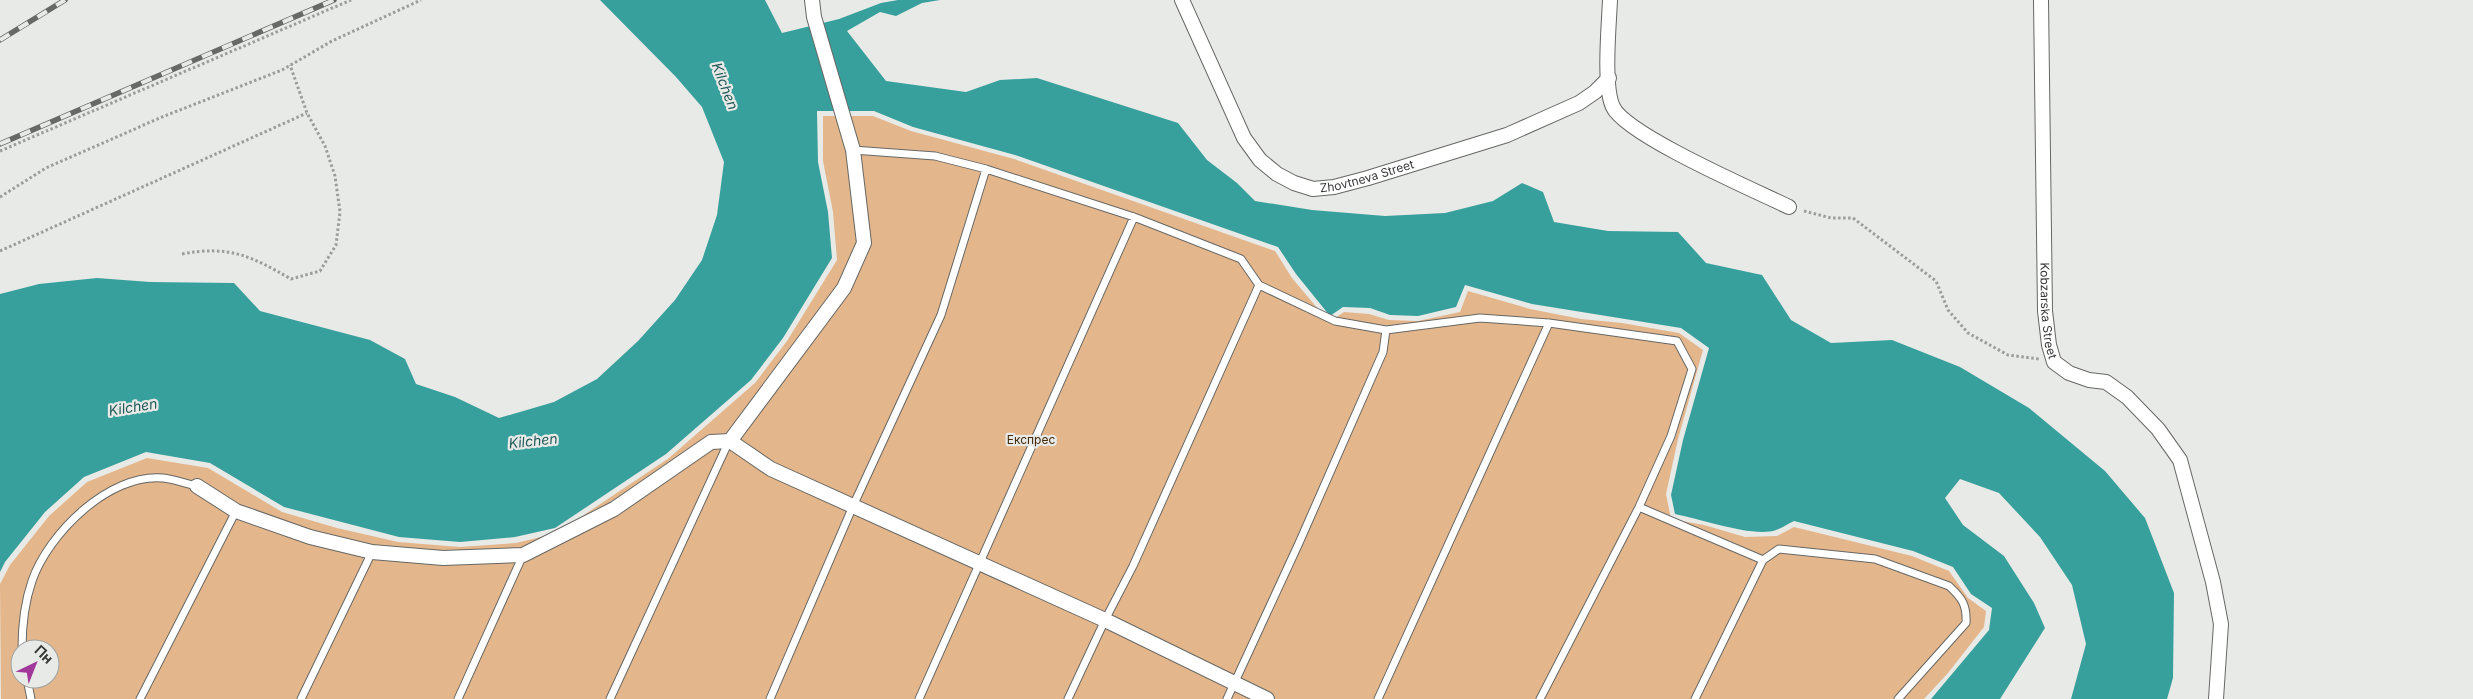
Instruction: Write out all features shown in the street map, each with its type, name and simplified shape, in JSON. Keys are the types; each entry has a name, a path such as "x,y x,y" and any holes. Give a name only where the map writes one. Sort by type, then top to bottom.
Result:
{"street":[{"path":"730,441 844,288 864,243 853,150 814,17 812,0"},
{"name":"Zhovtneva Street","path":"1182,0 1244,138 1260,160 1277,174 1294,183 1313,188 1334,187 1368,178 1506,135 1579,103 1595,92 1609,78"},
{"path":"1610,0 1609,78 1610,97 1613,108 1621,117 1665,146 1788,207"},
{"name":"Kobzarska Street","path":"2041,0 2045,311 2049,345 2054,362 2069,374 2089,380 2106,382 2127,397 2158,429 2180,460 2214,582 2222,624 2216,699"},
{"path":"196,486 236,511 310,537 372,552 443,558 523,555 614,509 711,442 730,441 771,469 1105,620 1267,699"}],"lane":[{"path":"853,150 935,156 986,169 1134,217 1241,259 1259,285 1335,321 1386,330 1480,318 1550,323 1677,341 1692,370 1671,436 1639,507 1540,699"},
{"path":"770,699 852,506 941,315 986,169"},
{"path":"919,699 1134,217"},
{"path":"1068,699 1133,566 1259,285"},
{"path":"1378,699 1550,323"},
{"path":"1227,699 1299,543 1383,352 1386,330"},
{"path":"610,699 730,441"},
{"path":"22,639 22,616 32,579 51,548 72,520 98,497 130,482 162,478 196,486"},
{"path":"1639,507 1763,560"},
{"path":"140,699 236,511"},
{"path":"1695,699 1763,560 1778,548 1875,559 1949,586 1959,594 1967,607 1966,623 1898,699"},
{"path":"301,699 372,552"},
{"path":"458,699 523,555"}],"path":[{"path":"0,151 351,0"},
{"path":"0,197 46,168 290,65 332,41 421,0"},
{"path":"182,254 204,250 238,253 291,279 320,271 336,245 340,212 335,176 325,146 306,113 290,65"},
{"path":"0,251 306,113"},
{"path":"1788,207 1831,218 1853,218 1936,281 1948,310 1968,333 2008,355 2054,362"}],"green space":[{"name":"Експрес","path":"823,116 873,116 911,131 1014,159 1275,251 1292,278 1329,322 1344,312 1369,314 1389,320 1418,321 1460,312 1468,291 1530,309 1581,319 1622,323 1679,333 1703,350 1678,439 1666,494 1671,519 1704,525 1745,537 1777,536 1794,527 1912,556 1949,571 1968,598 1986,611 1984,627 1948,673 1924,699 1,699 0,584 10,565 49,516 87,482 147,458 208,468 282,512 337,528 398,542 460,547 516,543 557,533 669,458 755,383 787,341 837,260 833,212 823,161"}],"water":[{"name":"Kilchen","path":"600,0 765,0 782,33 839,19 881,3 898,0 940,0 922,3 896,16 880,12 847,31 886,81 966,92 1000,80 1037,78 1178,123 1207,160 1237,183 1255,201 1312,210 1385,216 1445,213 1493,201 1522,183 1543,192 1554,222 1608,231 1678,232 1706,263 1762,275 1791,320 1831,343 1892,340 1960,367 2029,408 2105,471 2145,518 2174,593 2173,678 2167,699 2071,699 2086,644 2072,585 2040,537 1999,493 1960,479 1945,498 1963,525 2004,556 2034,603 2045,628 2000,699 1931,699 1989,630 1992,608 1971,594 1953,567 1913,551 1794,521 1776,530 1755,532 1675,514 1671,495 1683,440 1709,348 1681,328 1532,304 1465,285 1456,307 1418,316 1390,315 1370,308 1343,307 1330,316 1296,274 1278,247 1015,155 913,127 874,111 817,111 818,162 828,212 832,258 783,338 751,380 666,454 555,528 515,537 460,542 399,537 284,507 210,463 146,452 84,477 45,512 5,562 0,572 0,294 39,284 97,278 150,282 234,283 260,311 370,340 405,359 416,384 455,397 499,418 554,402 597,379 638,341 675,300 702,260 717,215 724,162 702,107 676,77"}],"railway":[{"path":"0,40 65,0"},
{"path":"0,144 334,0"}]}
